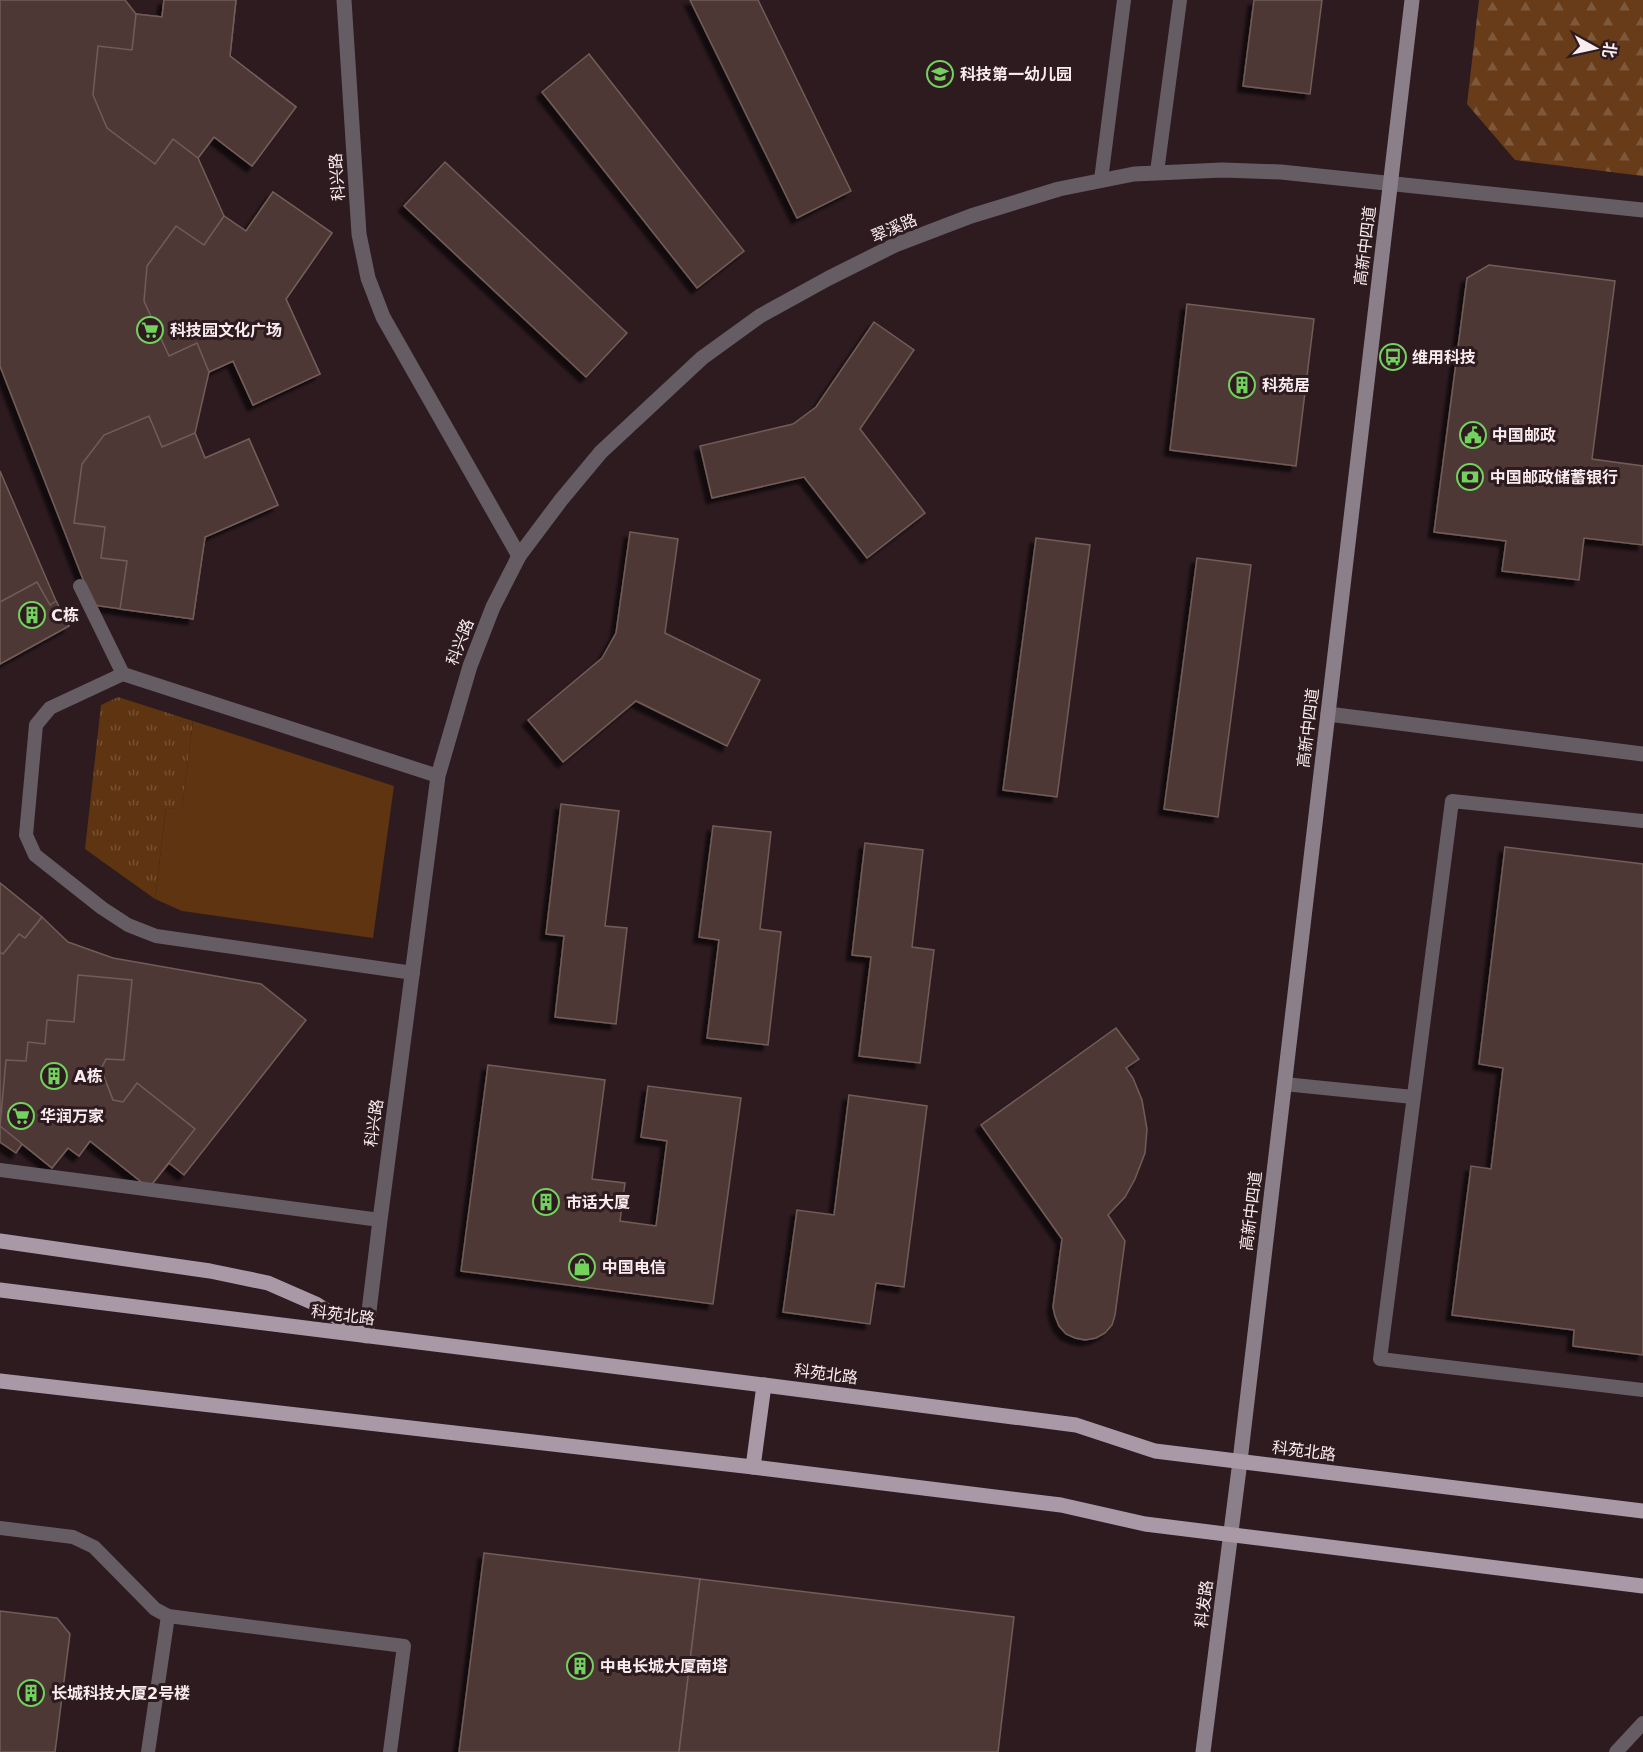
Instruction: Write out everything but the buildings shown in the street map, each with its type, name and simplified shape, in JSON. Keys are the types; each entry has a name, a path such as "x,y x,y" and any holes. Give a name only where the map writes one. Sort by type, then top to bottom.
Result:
{"main road":[{"name":"高新中四道","path":"1240,1461 1412,0"},
{"path":"0,1242 210,1271 268,1283 316,1304 366,1336"},
{"name":"科苑北路","path":"0,1290 1076,1425 1155,1451 1643,1511"},
{"path":"0,1382 1061,1504 1145,1524 1643,1586"},
{"path":"753,1467 764,1385"},
{"name":"科发路","path":"1203,1752 1240,1461"}],"street":[{"name":"科兴路","path":"344,0 358,224 368,278 383,317 519,556 493,607 470,666 438,776 366,1336"},
{"name":"翠溪路","path":"519,556 601,452 702,357 760,316 895,245 982,213 1059,189 1134,174 1157,172 1222,170 1281,172 1643,210"},
{"path":"1328,714 1643,754"}],"lane":[{"path":"1101,180 1124,0"},
{"path":"1157,172 1179,0"},
{"path":"80,586 123,674"},
{"path":"413,973 156,936 128,925 102,908 35,855 26,835 36,726 50,708 123,674 438,776"},
{"path":"1643,821 1452,801 1380,1359 1643,1390"},
{"path":"1284,1084 1413,1097"},
{"path":"0,1170 380,1220"},
{"path":"0,1528 73,1537 93,1547 155,1609 168,1616 404,1646 390,1752"},
{"path":"148,1752 168,1616"},
{"path":"1616,1752 1643,1723"}],"green space":[{"path":"1479,0 1643,0 1643,176 1515,160 1467,104"},
{"path":"118,697 193,721 182,810 166,808 155,899 85,849 101,705"},
{"path":"193,721 394,786 373,938 182,911 155,899 166,808 182,809"}],"place":[{"name":"科技第一幼儿园","path":"940,74"},
{"name":"科技园文化广场","path":"150,330"},
{"name":"维用科技","path":"1393,357"},
{"name":"科苑居","path":"1242,385"},
{"name":"中国邮政","path":"1473,435"},
{"name":"中国邮政储蓄银行","path":"1470,477"},
{"name":"C栋","path":"32,615"},
{"name":"A栋","path":"54,1076"},
{"name":"华润万家","path":"21,1116"},
{"name":"市话大厦","path":"546,1202"},
{"name":"中国电信","path":"582,1267"},
{"name":"中电长城大厦南塔","path":"580,1666"},
{"name":"长城科技大厦2号楼","path":"31,1693"}]}
